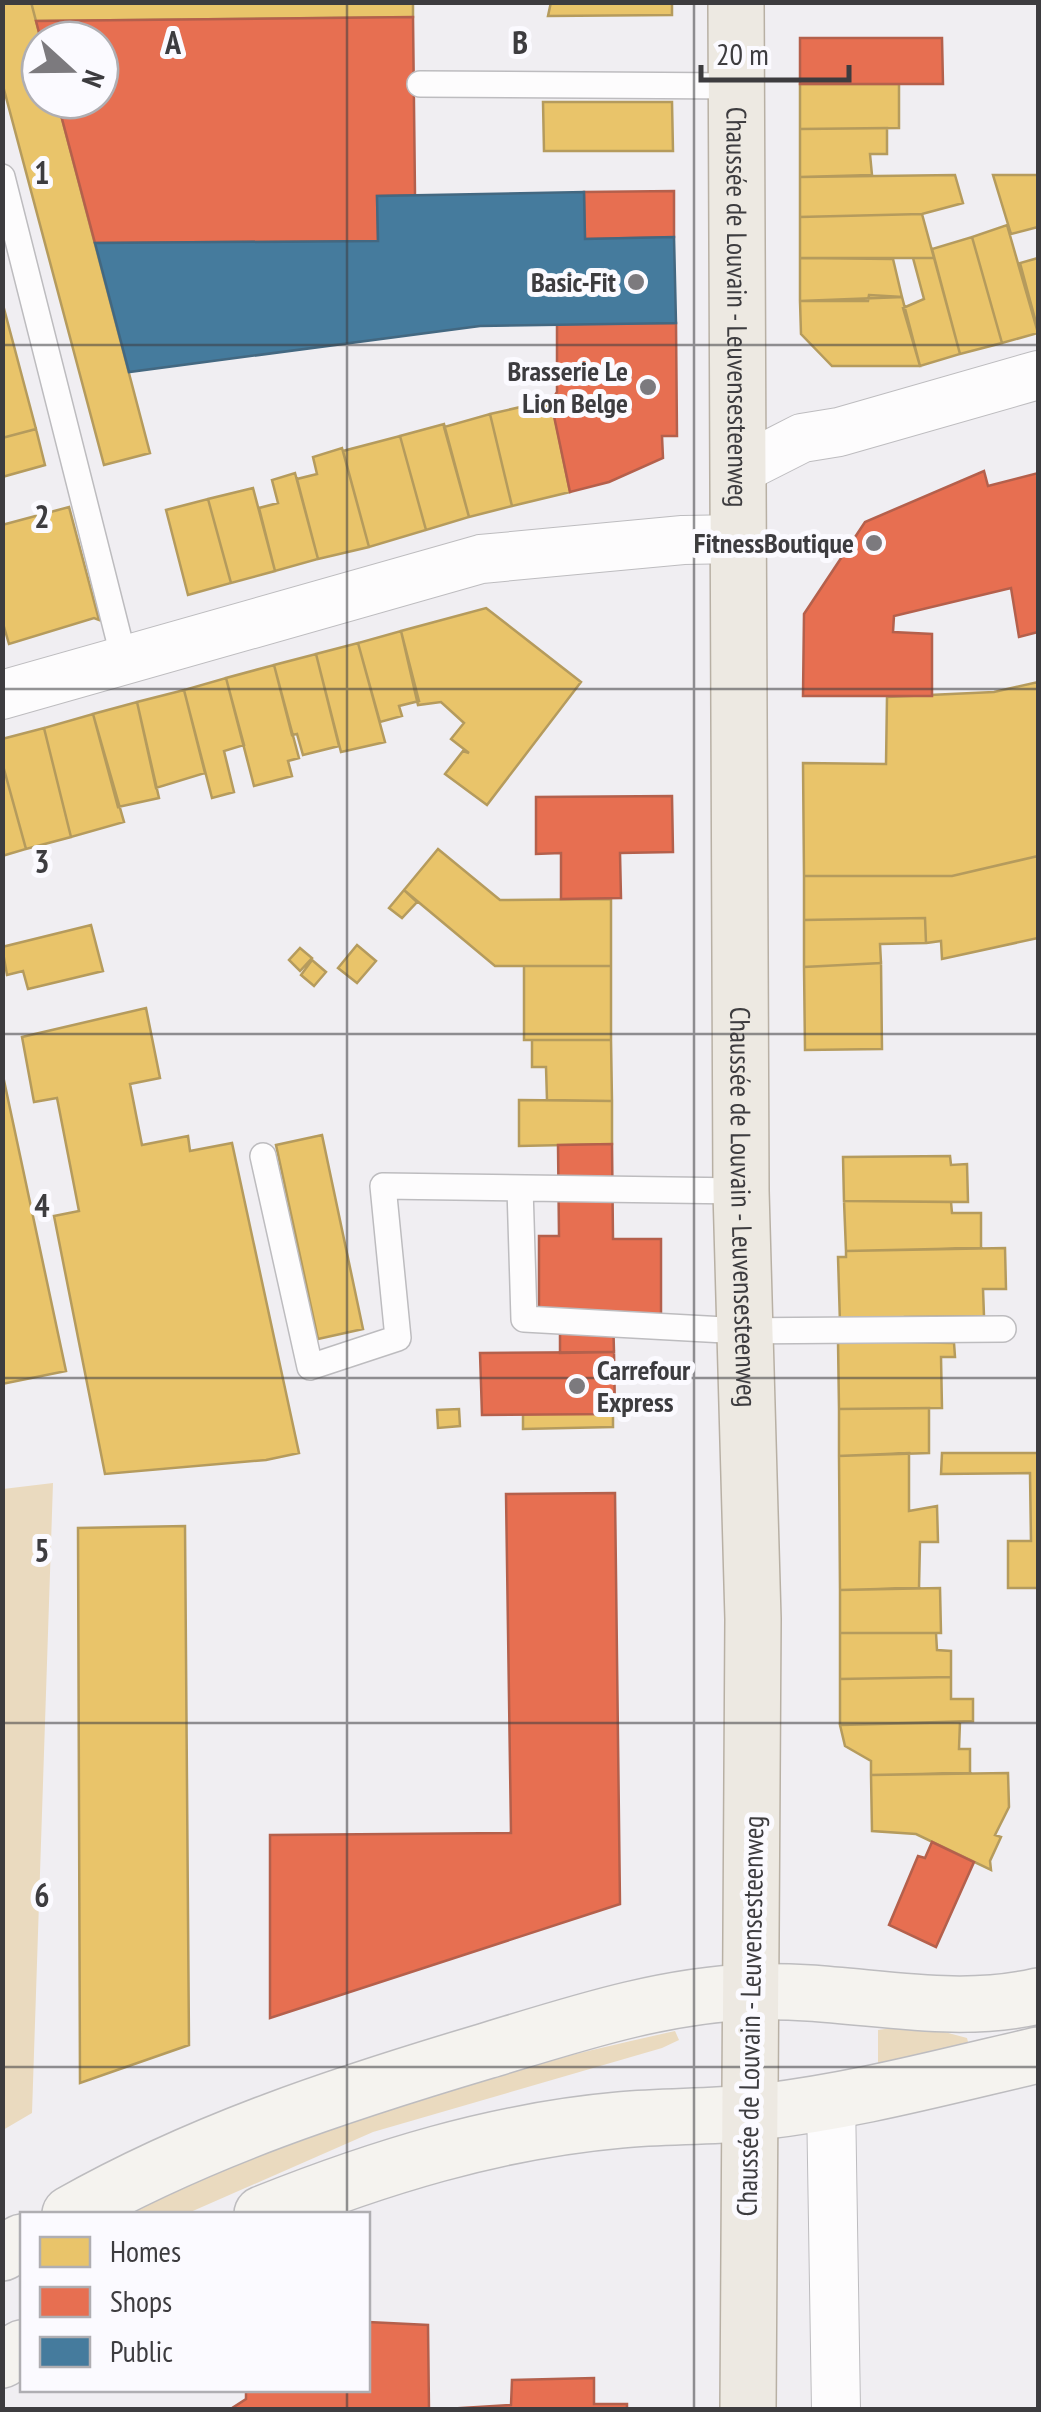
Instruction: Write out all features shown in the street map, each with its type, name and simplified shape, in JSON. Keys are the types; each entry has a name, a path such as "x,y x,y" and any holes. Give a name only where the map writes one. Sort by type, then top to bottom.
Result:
{"main road":[{"name":"Chaussée de Louvain - Leuvensesteenweg","path":"736,2 741,1191 753,1618 748,2410"},
{"path":"74,2212 132,2179 268,2120 613,2012 751,1992 958,2007 1038,1996"},
{"path":"267,2212 406,2160 459,2148 618,2120 750,2113 1038,2054"}],"street":[{"path":"739,470 802,438 839,432 1038,375"},
{"path":"2,695 481,559 683,540 739,540"},
{"path":"831,2099 836,2410"}],"lane":[{"path":"420,84 737,86"},
{"path":"2,177 125,663"},
{"path":"263,1156 310,1367 398,1338 383,1186 741,1191"},
{"path":"520,1188 524,1318 743,1331 1003,1330"}],"shaded area":[{"path":"53,1483 32,2113 3,2130 3,1489"},
{"path":"878,2030 937,2030 967,2038 969,2046 878,2072"},
{"path":"675,2031 679,2040 373,2132 191,2212 131,2212 259,2154 326,2129 464,2084"}],"building: Homes":[{"path":"2,2 31,2 36,20 20,20 20,120 62,120 150,453 104,465 2,82"},
{"path":"31,2 413,2 413,17 36,20"},
{"path":"551,2 672,2 672,15 548,16"},
{"path":"800,84 899,84 899,128 800,129"},
{"path":"543,102 672,102 673,151 544,151"},
{"path":"887,128 887,154 870,154 872,175 800,177 800,129"},
{"path":"955,175 963,203 922,214 800,217 800,177"},
{"path":"993,175 1038,175 1038,227 1011,234"},
{"path":"922,214 934,258 800,258 800,217"},
{"path":"1007,225 1038,333 1002,343 972,237"},
{"path":"972,237 1002,343 960,354 932,249"},
{"path":"800,258 893,259 902,297 800,301"},
{"path":"913,258 934,258 960,354 920,366 903,308 924,299"},
{"path":"1038,258 1038,330 1020,263"},
{"path":"869,295 902,297 920,366 832,366 801,334 800,301 868,301"},
{"path":"2,301 36,429 2,438"},
{"path":"551,400 570,492 512,506 490,414"},
{"path":"490,414 512,506 469,517 444,427"},
{"path":"444,424 469,517 426,530 400,436"},
{"path":"36,429 45,465 2,477 2,438"},
{"path":"400,436 426,530 369,547 343,451"},
{"path":"342,448 369,547 318,559 297,479 317,474 313,457"},
{"path":"295,473 318,559 275,571 259,508 278,503 272,480"},
{"path":"253,488 275,571 231,583 208,499"},
{"path":"208,499 231,583 188,595 166,510"},
{"path":"69,507 99,620 94,618 9,644 2,620 2,525"},
{"path":"486,608 581,682 487,805 445,774 463,751 469,753 451,739 464,723 441,702 418,705 401,631"},
{"path":"401,631 419,701 399,706 402,716 380,722 358,643"},
{"path":"358,643 385,742 341,752 316,654"},
{"path":"316,654 339,746 303,755 297,734 292,735 274,665"},
{"path":"274,665 299,758 288,761 292,776 254,786 226,678"},
{"path":"226,678 244,745 224,751 234,792 212,798 184,690"},
{"path":"1038,682 1038,856 952,876 804,876 803,763 886,764 887,697 994,692"},
{"path":"184,690 205,773 156,788 137,702"},
{"path":"137,702 159,798 118,807 93,714"},
{"path":"93,714 124,822 71,837 44,728"},
{"path":"44,728 71,837 26,849 2,762 2,739"},
{"path":"2,762 26,849 2,856"},
{"path":"438,849 500,900 611,899 611,966 495,966 404,890"},
{"path":"1038,856 1038,938 942,959 941,941 926,943 925,918 804,920 804,876 952,876"},
{"path":"404,890 417,902 402,918 389,908"},
{"path":"925,918 926,943 880,944 881,963 804,967 804,920"},
{"path":"91,925 103,971 28,989 23,971 7,975 2,947"},
{"path":"357,945 376,961 357,983 338,968"},
{"path":"300,948 312,958 300,971 289,960"},
{"path":"312,960 326,972 314,986 301,975"},
{"path":"881,963 882,1049 805,1050 804,967"},
{"path":"524,966 611,966 611,1040 524,1040"},
{"path":"146,1008 160,1078 130,1084 142,1145 188,1136 190,1151 232,1143 299,1453 266,1460 105,1474 54,1216 79,1211 57,1098 34,1102 22,1037"},
{"path":"532,1040 611,1040 612,1101 547,1100 546,1067 532,1067"},
{"path":"2,1071 66,1371 2,1384"},
{"path":"519,1100 612,1101 612,1144 519,1146"},
{"path":"322,1135 363,1329 318,1339 276,1145"},
{"path":"950,1156 951,1165 967,1164 968,1202 844,1201 843,1157"},
{"path":"844,1201 951,1202 952,1213 981,1213 981,1248 846,1251"},
{"path":"1005,1248 1006,1289 983,1289 984,1316 905,1317 905,1324 840,1323 838,1257 846,1257 846,1251"},
{"path":"838,1341 954,1343 955,1357 941,1357 942,1408 839,1409"},
{"path":"929,1408 929,1453 839,1456 839,1409"},
{"path":"459,1409 460,1426 438,1428 437,1410"},
{"path":"613,1413 613,1427 523,1429 523,1414"},
{"path":"909,1453 909,1511 937,1506 938,1542 920,1542 919,1588 840,1590 839,1456"},
{"path":"942,1453 1038,1453 1038,1588 1008,1588 1008,1541 1031,1541 1030,1473 941,1474"},
{"path":"185,1526 189,2045 80,2083 78,1528"},
{"path":"940,1588 941,1633 840,1633 840,1590"},
{"path":"840,1633 936,1633 937,1650 951,1651 951,1677 840,1679"},
{"path":"951,1677 951,1699 973,1699 973,1721 840,1725 840,1679"},
{"path":"960,1722 959,1749 970,1749 970,1773 871,1775 871,1761 845,1746 840,1725"},
{"path":"1008,1773 1009,1807 995,1835 1001,1837 990,1861 991,1870 916,1834 872,1831 871,1775"}],"building: Shops":[{"path":"413,17 415,195 377,196 378,241 95,243 62,120 120,120 120,20"},
{"path":"800,38 942,38 943,84 800,84"},
{"path":"674,191 674,237 585,239 584,192"},
{"path":"676,323 677,436 662,436 663,458 609,482 570,492 551,402 557,392 557,324"},
{"path":"984,471 988,486 1038,473 1038,632 1019,637 1011,588 894,616 893,632 932,634 932,696 803,696 804,614 865,522"},
{"path":"672,796 673,852 620,853 621,898 561,899 561,853 536,854 536,797"},
{"path":"612,1144 613,1239 661,1239 661,1314 613,1314 614,1352 560,1353 560,1315 539,1315 539,1236 559,1236 558,1145"},
{"path":"614,1352 615,1414 482,1415 480,1353"},
{"path":"615,1493 620,1904 270,2018 270,1835 511,1833 506,1494"},
{"path":"932,1842 974,1862 936,1947 889,1925 918,1856 925,1858"},
{"path":"370,2322 428,2325 429,2410 229,2410 246,2399 246,2392 370,2392"},
{"path":"594,2378 594,2404 627,2404 627,2410 429,2410 511,2405 512,2380"}],"building: Public":[{"path":"584,192 585,239 674,237 676,323 480,326 129,372 95,243 378,241 377,196"}],"place":[{"name":"Basic-Fit","path":"636,282"},
{"name":"Brasserie Le Lion Belge","path":"648,387"},
{"name":"FitnessBoutique","path":"874,543"},
{"name":"Carrefour Express","path":"577,1386"}]}
